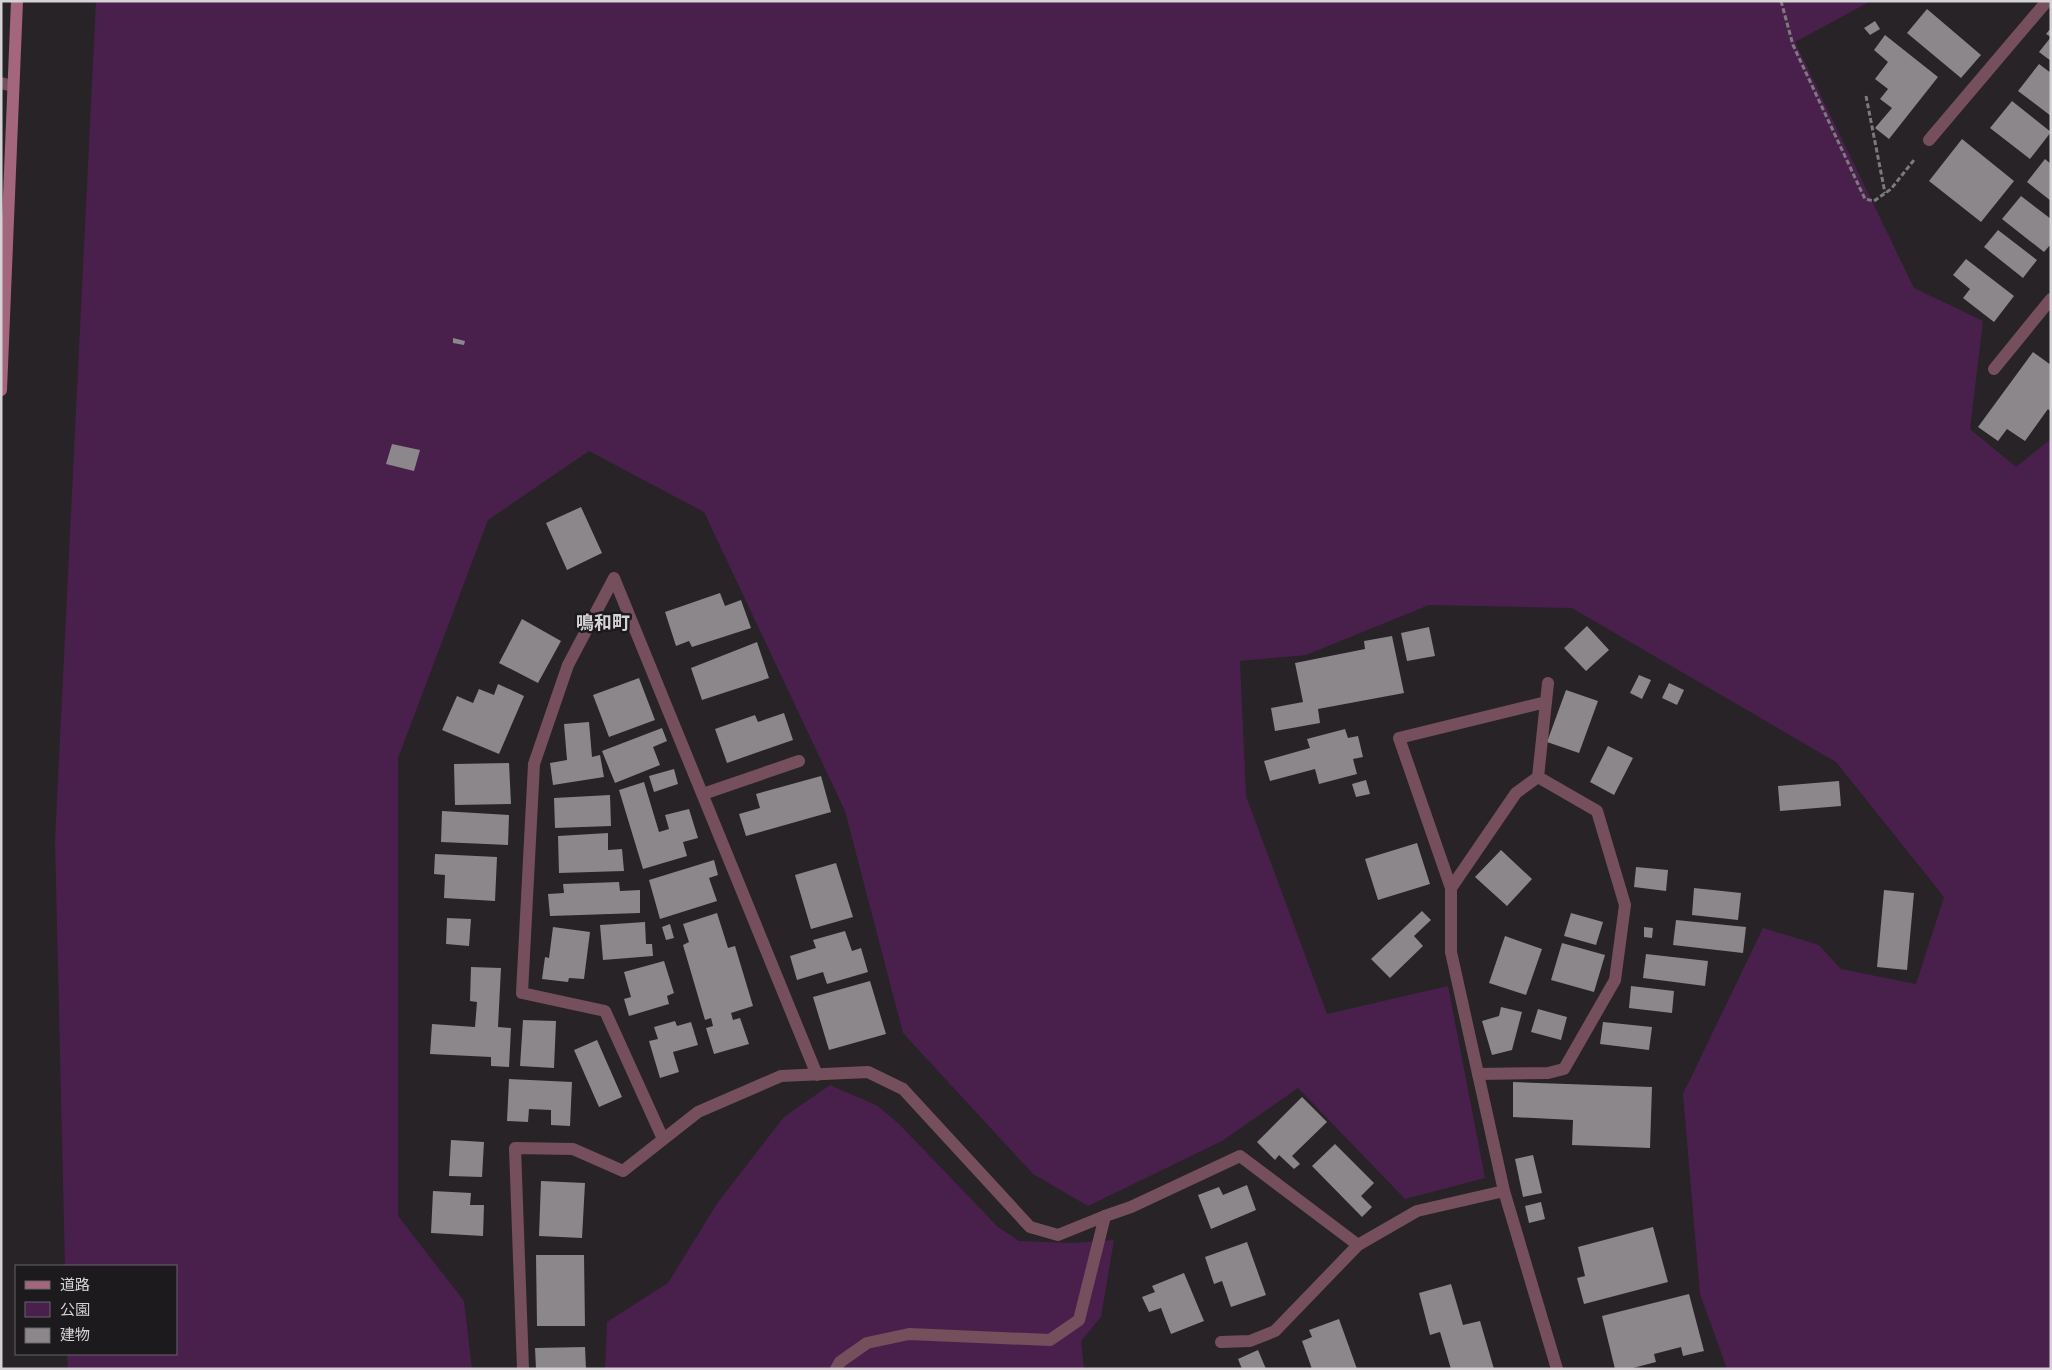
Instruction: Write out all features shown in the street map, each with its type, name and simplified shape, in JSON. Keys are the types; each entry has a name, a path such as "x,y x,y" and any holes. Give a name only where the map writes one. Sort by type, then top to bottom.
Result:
{"street":[{"path":"1,390 7,85 17,1"},
{"path":"1929,140 2047,1"},
{"path":"1994,369 2051,299"},
{"path":"663,1139 605,1011 522,993 534,764 568,665 614,578 817,1075"},
{"path":"1451,888 1516,793 1538,777 1548,683"},
{"path":"1546,702 1399,738 1451,888 1451,952 1504,1191 1557,1369"},
{"path":"702,794 799,761"},
{"path":"1478,1074 1548,1073 1564,1069 1615,980 1625,905 1597,811 1538,777"},
{"path":"523,1369 515,1148 573,1149 623,1171 698,1112 781,1076 868,1072 903,1089 1030,1226 1058,1235 1131,1207 1240,1156 1358,1244"},
{"path":"1221,1342 1250,1341 1275,1331 1358,1244 1417,1211 1504,1191"},
{"path":"836,1369 840,1362 867,1343 909,1334 1050,1340 1079,1320 1105,1216"}],"path":[{"path":"1780,1 1793,45 1865,199 1874,200 1892,189 1929,140"},
{"path":"1866,96 1885,193"}],"green space":[{"path":"96,1 1871,1 1795,42 1914,288 1983,321 1970,429 2016,467 2051,439 2051,1369 1727,1369 1700,1294 1683,1094 1763,928 1819,945 1841,969 1916,984 1944,897 1836,762 1572,608 1429,605 1306,655 1240,661 1246,796 1327,1014 1448,986 1485,1178 1405,1199 1298,1088 1222,1141 1088,1206 1033,1174 903,1033 845,811 704,512 589,451 488,520 398,758 398,1216 464,1301 472,1369 68,1369 67,1355 178,1355 178,1265 65,1265 55,841"},
{"path":"830,1085 878,1106 899,1124 998,1227 1019,1241 1072,1243 1114,1240 1101,1317 1081,1341 1084,1369 605,1369 607,1322 668,1283 718,1202 784,1117"}],"building":[{"path":"1927,9 1981,55 1961,78 1907,33"},
{"path":"1875,21 1880,29 1870,35 1864,28"},
{"path":"2051,28 2051,37 2046,34"},
{"path":"1885,35 1938,77 1889,139 1875,128 1892,108 1880,99 1888,89 1875,79 1888,62 1874,50"},
{"path":"2051,37 2051,61 2039,52"},
{"path":"2039,64 2051,73 2051,116 2018,91"},
{"path":"2012,101 2051,132 2030,159 1990,128"},
{"path":"1962,139 2014,181 1981,222 1929,181"},
{"path":"2045,159 2051,164 2051,201 2027,182"},
{"path":"2021,196 2051,219 2051,244 2044,252 2002,219"},
{"path":"1998,230 2037,260 2023,278 1984,247"},
{"path":"1966,259 2014,296 1994,322 1963,298 1970,289 1953,275"},
{"path":"453,338 465,341 464,345 453,343"},
{"path":"2033,352 2051,365 2051,412 2048,409 2025,441 2007,429 1998,441 1978,427"},
{"path":"392,444 420,450 414,471 386,464"},
{"path":"581,507 602,553 567,570 546,523"},
{"path":"720,593 725,606 741,600 751,628 692,647 689,641 676,646 665,612"},
{"path":"522,619 561,641 538,683 499,663"},
{"path":"1587,626 1609,650 1586,671 1564,648"},
{"path":"1429,627 1435,656 1407,661 1401,633"},
{"path":"1392,636 1404,693 1318,709 1320,723 1275,731 1271,708 1303,702 1295,663 1365,649 1364,641"},
{"path":"757,642 769,678 702,700 691,668"},
{"path":"1639,675 1651,680 1642,699 1630,693"},
{"path":"639,678 655,720 609,737 593,695"},
{"path":"1669,683 1684,690 1677,705 1662,698"},
{"path":"498,684 524,696 499,754 442,730 457,696 473,703 479,689 494,695"},
{"path":"1566,690 1598,701 1579,753 1547,742"},
{"path":"784,713 793,740 727,763 715,729 755,715 758,722"},
{"path":"589,722 592,757 600,755 604,777 553,785 550,763 567,760 564,724"},
{"path":"662,728 667,741 653,747 660,765 615,783 602,751"},
{"path":"1345,729 1348,738 1358,736 1363,757 1353,759 1357,774 1319,784 1315,769 1270,781 1264,761 1310,748 1307,739"},
{"path":"1608,746 1633,758 1614,795 1590,782"},
{"path":"509,763 511,804 455,805 454,764"},
{"path":"674,769 678,784 654,792 649,776"},
{"path":"821,776 831,812 746,836 739,814 760,808 756,794"},
{"path":"1366,780 1370,794 1356,797 1352,784"},
{"path":"1839,781 1841,806 1780,811 1778,786"},
{"path":"644,782 659,832 669,829 665,815 689,809 698,838 683,842 687,856 643,869 619,790"},
{"path":"610,795 611,826 555,828 554,798"},
{"path":"442,811 509,815 508,845 441,842"},
{"path":"608,833 608,850 622,849 624,871 559,873 558,836"},
{"path":"1417,843 1430,884 1378,900 1365,859"},
{"path":"1501,850 1532,879 1507,906 1475,877"},
{"path":"435,854 497,857 495,901 444,898 445,875 434,874"},
{"path":"714,860 718,875 709,878 717,901 660,919 649,880"},
{"path":"836,863 853,917 811,929 795,875"},
{"path":"1636,867 1668,870 1666,891 1634,887"},
{"path":"619,882 620,891 640,890 640,913 550,916 548,894 564,893 563,884"},
{"path":"1694,888 1741,893 1738,920 1692,915"},
{"path":"1884,890 1914,893 1907,970 1877,967"},
{"path":"1422,911 1431,920 1414,936 1423,946 1390,978 1371,959"},
{"path":"717,913 728,948 735,946 753,1006 731,1013 733,1020 740,1018 749,1044 714,1054 706,1028 713,1026 711,1018 705,1020 683,945 689,942 683,924"},
{"path":"1571,913 1603,922 1596,945 1564,936"},
{"path":"447,918 471,919 469,946 446,944"},
{"path":"1676,920 1746,927 1743,953 1673,945"},
{"path":"645,922 646,944 652,944 653,956 603,960 600,925"},
{"path":"670,924 674,938 666,940 662,927"},
{"path":"553,927 590,932 584,979 569,978 568,982 542,979 545,957 549,958"},
{"path":"1644,927 1653,928 1652,938 1644,937"},
{"path":"845,931 852,951 861,948 868,972 827,984 823,972 797,980 790,956 816,948 813,940"},
{"path":"1505,936 1542,949 1526,995 1489,983"},
{"path":"1562,943 1605,955 1594,992 1551,980"},
{"path":"1646,954 1708,961 1705,986 1643,978"},
{"path":"664,961 674,993 667,996 669,1004 629,1016 624,999 631,997 624,972"},
{"path":"471,967 501,968 498,1027 511,1028 509,1067 491,1066 491,1057 430,1054 432,1024 475,1027 477,1002 470,1001"},
{"path":"870,981 886,1034 829,1050 813,997"},
{"path":"1631,986 1674,991 1672,1013 1629,1008"},
{"path":"1501,1007 1522,1012 1512,1050 1492,1055 1482,1021 1499,1016"},
{"path":"1538,1009 1567,1017 1561,1040 1531,1032"},
{"path":"523,1020 556,1021 554,1068 520,1066"},
{"path":"675,1021 677,1026 691,1022 698,1045 673,1052 679,1072 660,1078 649,1041 658,1039 654,1027"},
{"path":"1603,1022 1652,1027 1649,1050 1600,1044"},
{"path":"597,1040 622,1097 599,1107 574,1050"},
{"path":"509,1079 572,1082 570,1126 551,1125 551,1110 529,1109 528,1122 507,1121"},
{"path":"1513,1082 1652,1087 1650,1148 1572,1145 1573,1120 1513,1117"},
{"path":"1302,1097 1327,1122 1292,1156 1300,1164 1294,1169 1279,1155 1275,1160 1257,1142"},
{"path":"451,1140 484,1142 482,1177 449,1176"},
{"path":"1335,1144 1374,1183 1361,1196 1372,1207 1362,1217 1312,1166"},
{"path":"1533,1155 1542,1193 1523,1197 1515,1159"},
{"path":"541,1181 585,1183 582,1238 539,1236"},
{"path":"1247,1185 1256,1210 1211,1229 1198,1195 1219,1187 1223,1195"},
{"path":"433,1191 471,1193 470,1205 484,1205 483,1236 431,1233"},
{"path":"1541,1202 1545,1219 1529,1223 1525,1206"},
{"path":"1653,1227 1668,1282 1584,1304 1577,1278 1585,1276 1578,1247"},
{"path":"1247,1242 1266,1295 1231,1307 1222,1281 1214,1284 1205,1257"},
{"path":"536,1255 584,1255 585,1326 537,1326"},
{"path":"1184,1273 1204,1321 1171,1334 1161,1308 1149,1312 1142,1297 1155,1292 1152,1286"},
{"path":"1451,1284 1463,1325 1480,1321 1494,1369 1451,1369 1440,1332 1430,1335 1419,1293"},
{"path":"1689,1294 1704,1351 1683,1356 1681,1347 1654,1354 1656,1362 1629,1369 1615,1369 1602,1316"},
{"path":"1339,1319 1357,1369 1312,1369 1302,1341 1312,1337 1309,1330"},
{"path":"585,1347 586,1369 536,1369 535,1348"},
{"path":"1258,1350 1266,1369 1242,1369 1238,1359"}],"district":[{"name":"鳴和町","path":"603,622"}]}
